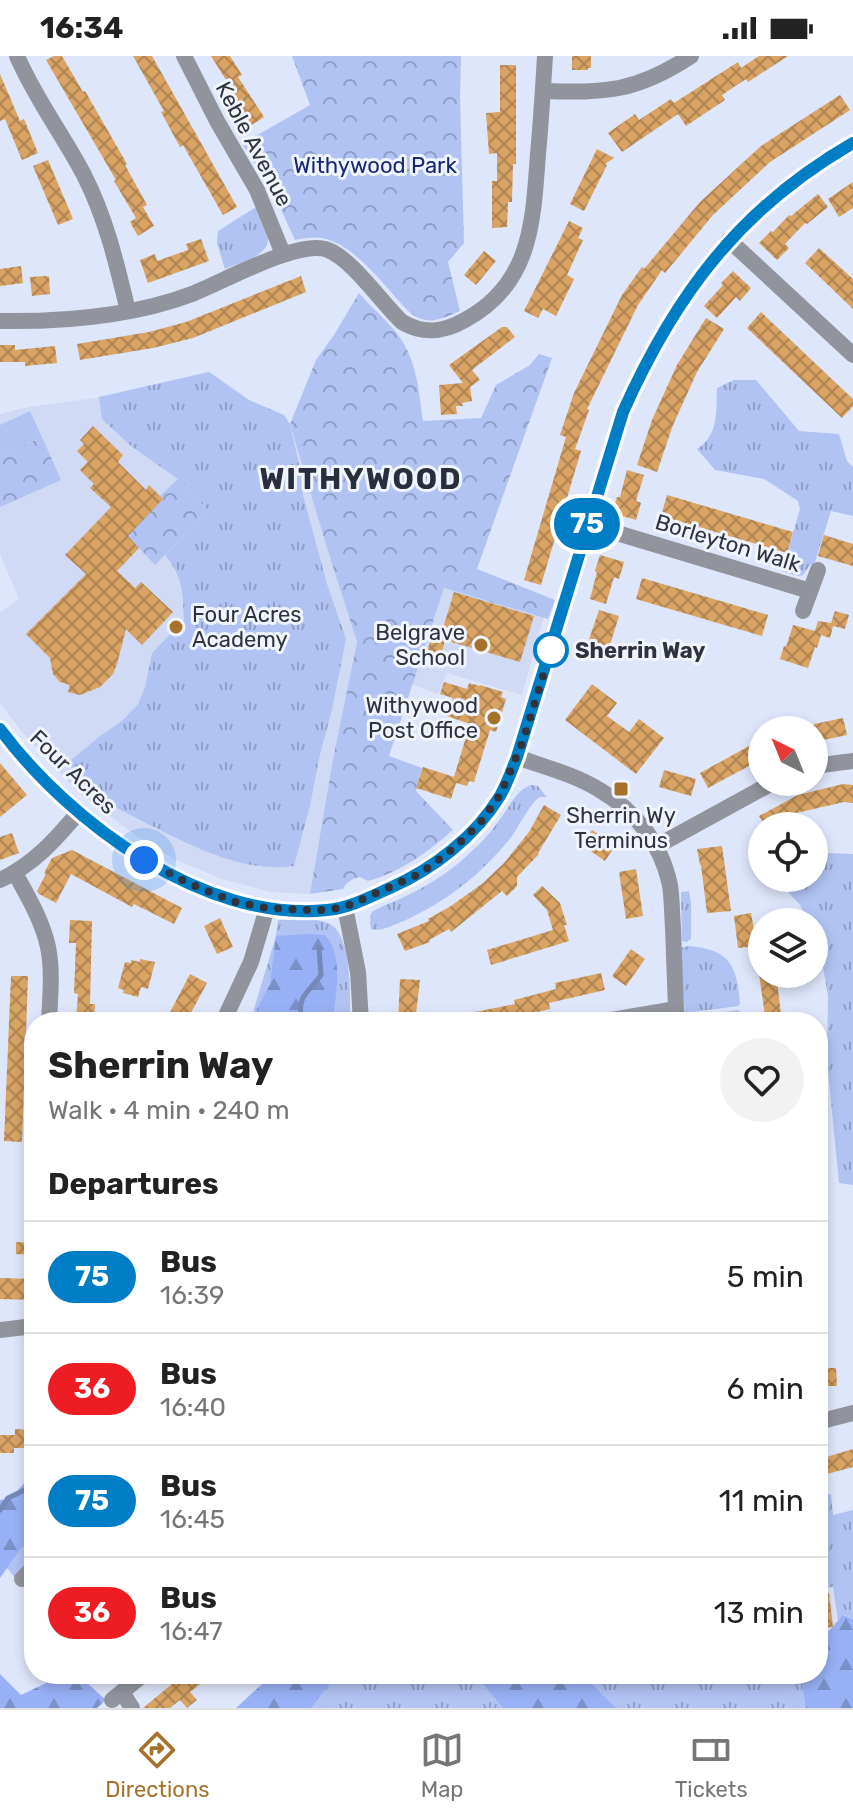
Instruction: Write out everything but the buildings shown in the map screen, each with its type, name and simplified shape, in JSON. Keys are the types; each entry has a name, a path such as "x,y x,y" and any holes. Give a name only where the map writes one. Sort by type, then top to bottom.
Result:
{"street":[{"path":"17,56 96,202 111,240 128,311"},
{"name":"Keble Avenue","path":"184,56 257,190 283,254"},
{"path":"0,321 45,322 128,311 191,294 283,254 308,248 329,250 344,260 402,322 412,328 431,332 451,328 498,297 523,257 531,229 545,56"},
{"path":"543,91 587,92 621,88 659,75 691,56"},
{"name":"Four Acres","path":"0,729 30,766 78,813 144,860 188,883 235,902 267,908 326,910 345,907 421,873 480,823 500,795 517,757 538,693 623,412 643,367 686,294 729,240 794,181 853,143"},
{"path":"729,240 853,355"},
{"name":"Borleyton Walk","path":"587,524 810,591"},
{"name":"Borleyton Walk","path":"803,611 818,570"},
{"path":"517,757 582,781 608,795 637,819 657,846 670,888 677,1012"},
{"path":"828,764 853,761"},
{"path":"657,846 748,796"},
{"path":"50,1012 48,948 38,916 8,876 35,859 78,813"},
{"path":"345,907 358,972 360,1012"},
{"path":"228,1012 251,962 267,908"},
{"path":"0,1330 24,1327"},
{"path":"828,1419 853,1413"},
{"path":"132,1684 117,1696 132,1708"}],"shaded area":[{"name":"Four Acres Academy","path":"209,372 249,400 284,415 290,424 357,642 310,894 271,892 222,879 176,860 142,840 78,792 22,732 0,703 0,612 19,599 0,554 0,414 96,398"},
{"name":"Belgrave School","path":"444,588 544,617 522,695 447,673 438,694 412,684"}],"green space":[{"name":"Withywood Park","path":"292,56 461,56 464,243 448,262 460,311 439,319 420,319 407,310 360,259 338,243 322,238 295,240 273,192 242,144 310,105"},
{"path":"256,207 268,237 264,250 225,269 217,243 218,231"},
{"path":"359,293 398,335 409,355 416,376 423,421 481,418 496,385 530,365 539,354 552,358 477,569 555,600 548,619 444,588 389,756 422,768 416,791 453,830 424,853 392,872 368,881 357,878 343,889 310,894 357,642 290,424 316,360"},
{"path":"209,372 249,400 284,415 290,424 303,495 327,584 346,639 294,866 257,866 221,857 186,843 119,809 68,763 122,721 138,704 152,653 184,620 179,578 165,555 208,510 178,479 131,446 102,419 99,397"},
{"path":"734,380 756,380 799,431 839,434 847,461 853,467 853,516 831,511 814,565 810,565 803,575 782,571 800,509 798,501 764,479 715,470 697,449 713,430 717,388"},
{"path":"30,411 42,437 0,456 0,425"},
{"path":"42,437 61,480 0,507 0,456"},
{"path":"178,479 208,510 155,565 128,536"},
{"path":"531,785 538,786 547,797 536,800 490,862 451,895 421,912 389,927 371,929 372,912 424,887 458,864 489,833 516,796"},
{"path":"828,853 853,854 853,1185 839,1183 828,1070 828,908 801,908 788,892 828,892"},
{"path":"689,891 691,939 687,942 682,941 681,892"},
{"path":"278,920 316,920 336,929 346,952 350,1012 253,1012"},
{"path":"325,935 331,943 337,965 333,1012 255,1012 270,984 276,936"},
{"path":"682,947 704,948 723,956 734,970 737,980 738,1006 685,1012"},
{"path":"24,1483 24,1546 0,1578 0,1500 10,1499"},
{"path":"828,1494 831,1494 833,1515 853,1510 853,1619 844,1615 838,1621 833,1587 828,1588"},
{"path":"24,1546 24,1570 16,1579 7,1568"},
{"path":"843,1615 853,1619 853,1708 806,1708 803,1684 828,1684 828,1632"},
{"path":"0,1674 21,1695 44,1684 88,1684 106,1700 97,1708 0,1708"},
{"path":"262,1684 330,1684 311,1708 236,1708"},
{"path":"330,1684 483,1684 503,1708 311,1708"},
{"path":"483,1684 592,1684 616,1708 503,1708"},
{"path":"592,1684 803,1684 806,1708 616,1708"}],"waterway":[{"path":"300,1012 307,991 321,975 319,948"},
{"path":"0,1510 8,1498 24,1490"}],"bus line":[{"name":"75","path":"0,729 30,766 78,813 106,834 144,860 188,883 235,902 267,908 326,910 345,907 421,873 480,823 500,795 517,757 538,693 623,412 664,330 686,294 729,240 794,181 853,143"}],"place":[{"name":"Four Acres Academy","path":"176,627"},
{"name":"Belgrave School","path":"481,645"},
{"name":"Sherrin Way","path":"551,650"},
{"name":"Withywood Post Office","path":"494,718"},
{"name":"Sherrin Wy Terminus","path":"621,789"}],"district":[{"name":"WITHYWOOD","path":"361,479"}],"route":[{"path":"144,860 188,883 235,902 306,910 345,907 421,873 480,823 500,795 523,741 551,650"}]}
